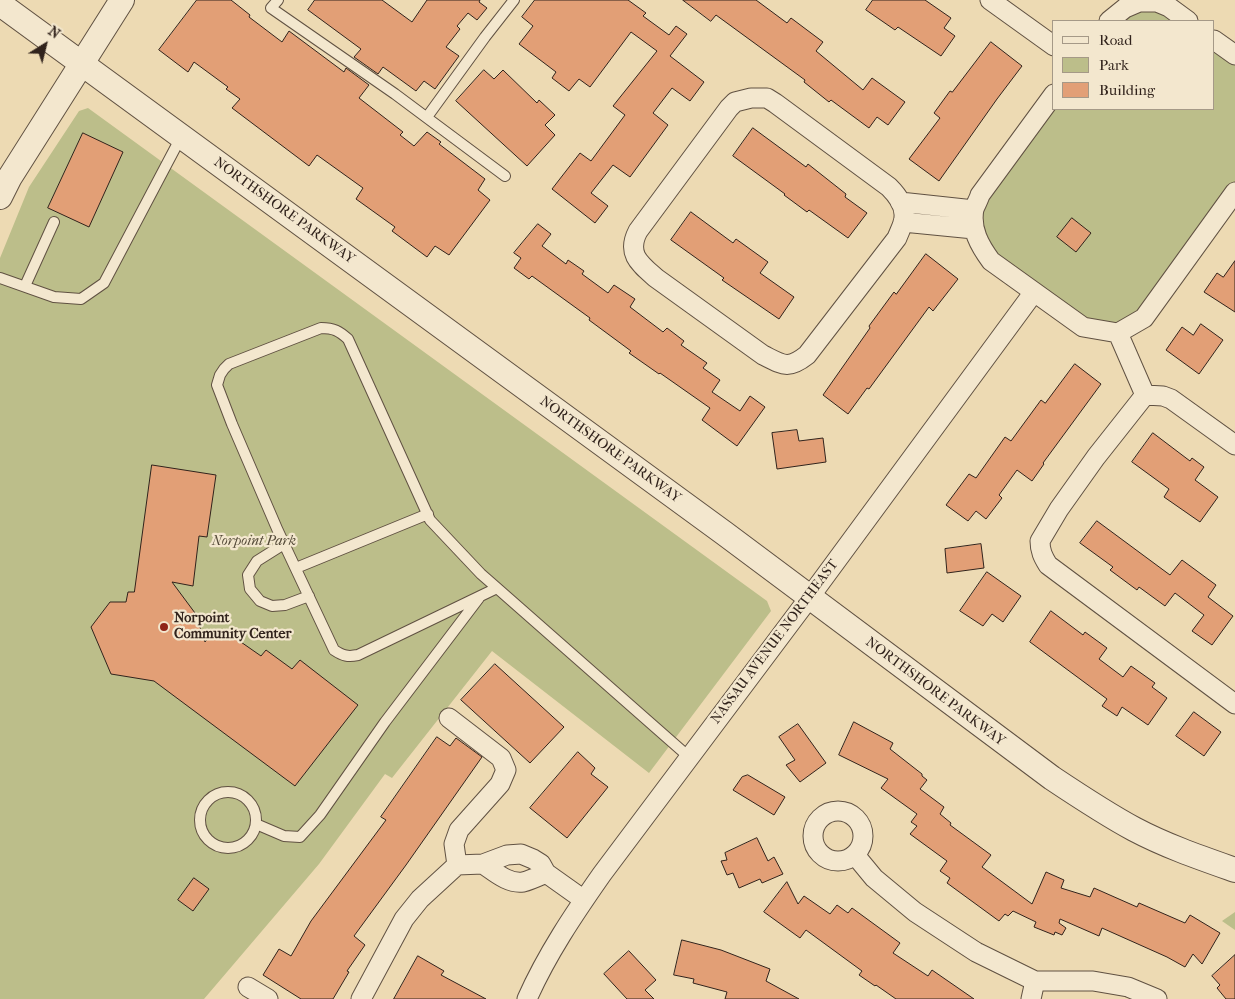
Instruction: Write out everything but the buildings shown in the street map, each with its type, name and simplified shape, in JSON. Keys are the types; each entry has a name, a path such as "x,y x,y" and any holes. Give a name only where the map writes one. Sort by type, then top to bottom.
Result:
{"street":[{"path":"0,197 10,177 122,0"},
{"path":"990,0 1052,45"},
{"path":"1110,20 1125,8 1148,1 1169,7 1187,20"},
{"name":"NORTHSHORE PARKWAY","path":"0,4 724,533 1052,778 1144,834 1235,870"},
{"path":"1215,41 1235,56"},
{"path":"1052,97 980,194 974,210 974,229 980,245 991,261 1083,327 1118,333 1144,318 1235,192"},
{"path":"751,98 767,98 775,102 889,187 896,194 900,202 904,218 898,238 807,355 790,365 782,365 763,356 656,278 640,264 633,249 638,231 729,108 735,102 751,98"},
{"path":"900,202 974,210"},
{"path":"903,222 974,229"},
{"name":"NASSAU AVENUE NORTHEAST","path":"527,999 549,956 584,900 1034,292"},
{"path":"1118,333 1145,395"},
{"path":"1145,395 1163,396 1171,399 1235,445"},
{"path":"1145,395 1096,456 1059,509 1040,541 1040,547 1048,565 1235,704"},
{"path":"449,718 501,758 506,770 500,784 459,830 454,844 457,865"},
{"path":"363,998 404,919 420,899 457,865 483,864 508,855 521,854 541,864 546,873 584,900"},
{"path":"855,855 874,878 915,912 1033,990 1092,981 1128,987 1157,999"},
{"path":"483,864 506,879 514,881 524,882 546,873"},
{"path":"248,987 268,999"}],"lane":[{"path":"278,0 271,8 427,118 505,176"},
{"path":"427,118 514,0"},
{"path":"0,278 54,296 81,299 104,283 181,136"},
{"path":"25,286 54,222"},
{"path":"497,588 358,655 343,656 334,650 284,544 232,424 217,385 224,369 229,364 321,328 330,328 340,332 348,339 430,520 481,574 497,588 689,757"},
{"path":"296,568 428,514"},
{"path":"284,544 257,561 248,576 250,588 260,601 272,606 285,605 309,596"},
{"path":"256,824 284,836 300,837 320,815 385,722 481,595"},
{"path":"229,792 238,794 252,806 256,814 256,824 248,840 232,848 222,848 207,838 202,830 201,812 212,797 220,793 229,792"}],"green space":[{"path":"1139,2 1185,20 1111,20"},
{"path":"1215,41 1235,55 1235,192 1144,318 1118,333 1083,327 991,261 974,210 1053,110 1215,110"},
{"name":"Norpoint Park","path":"88,108 767,601 771,611 649,773 492,651 392,778 385,774 319,864 204,999 0,999 0,258 29,187 79,111"},
{"path":"1235,912 1235,930 1222,921"}],"place":[{"name":"Norpoint Community Center","path":"164,627"}]}
